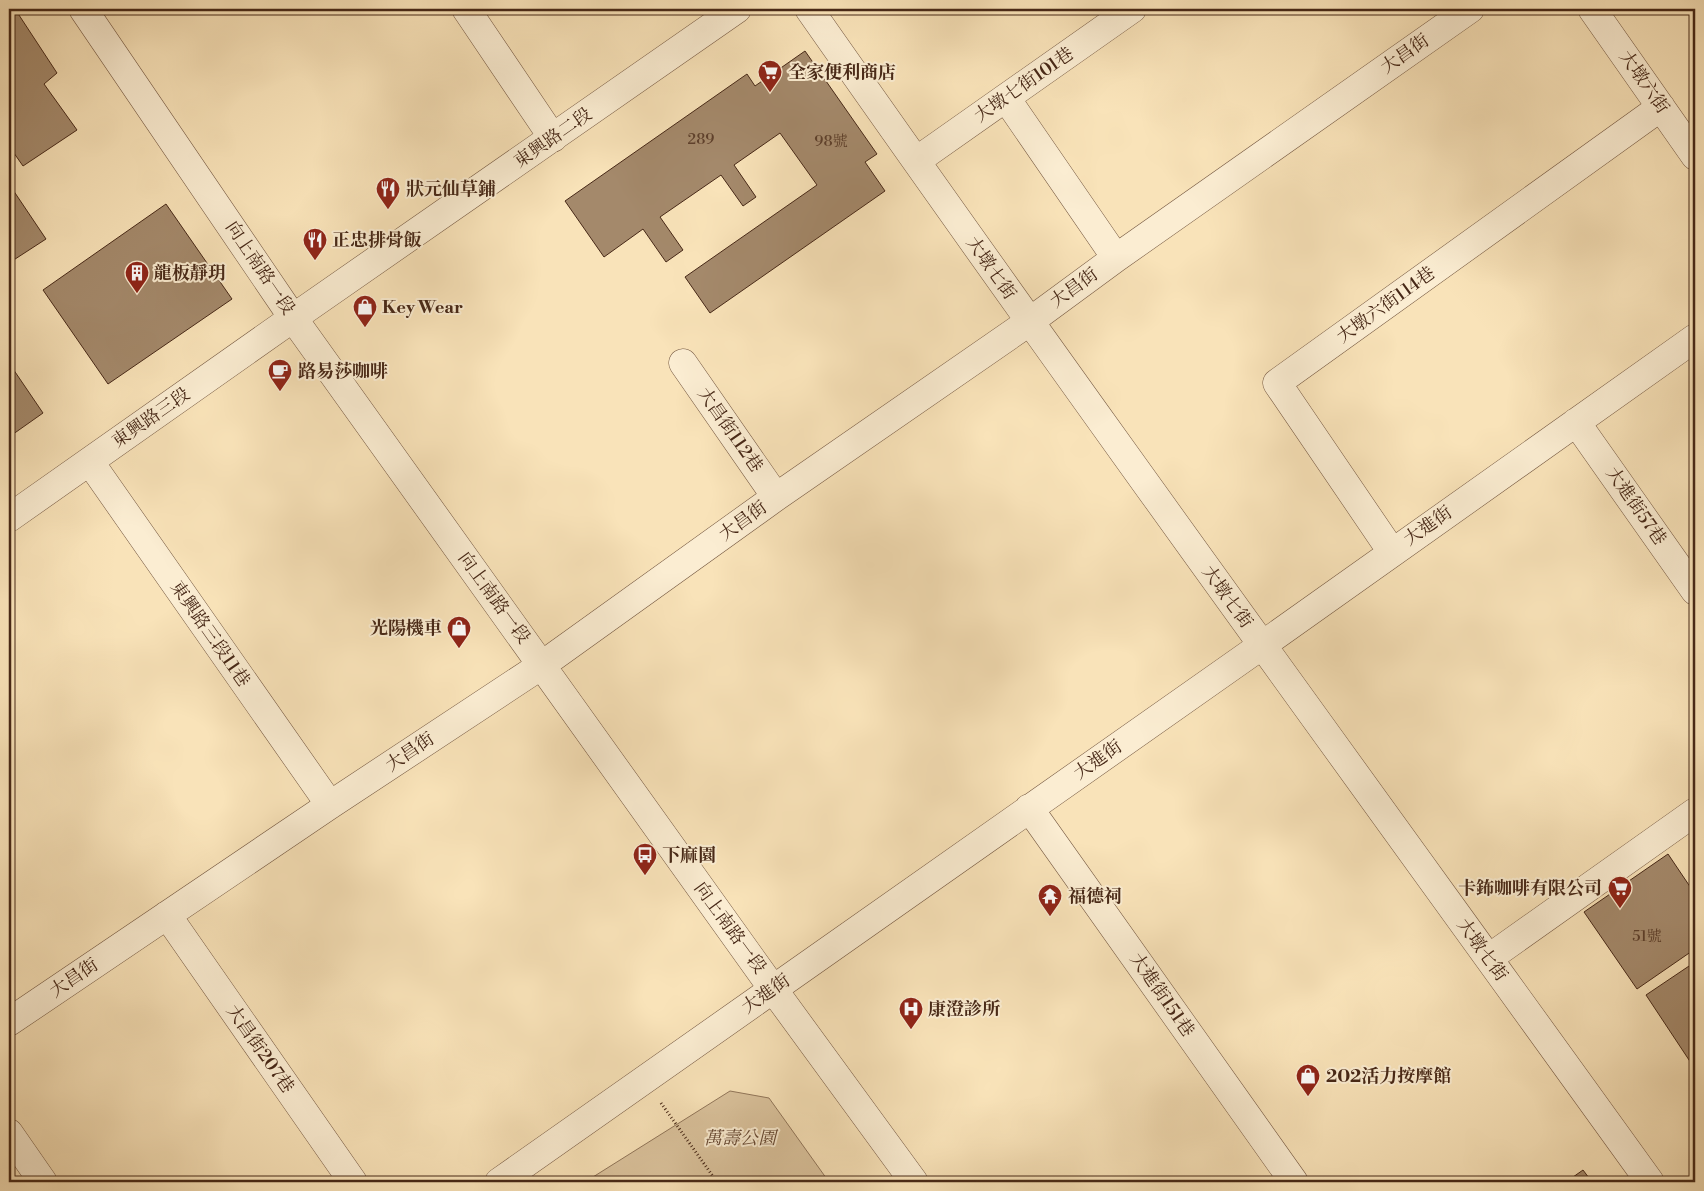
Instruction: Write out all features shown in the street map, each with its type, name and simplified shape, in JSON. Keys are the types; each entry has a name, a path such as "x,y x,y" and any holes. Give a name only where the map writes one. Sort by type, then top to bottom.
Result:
{"street":[{"name":"向上南路一段","path":"83,9 293,318 773,989 914,1182"},
{"path":"466,9 553,138"},
{"name":"東興路二段","path":"293,318 737,9"},
{"name":"大墩七街","path":"809,9 1029,322 1261,646 1650,1182"},
{"name":"大墩七街101巷","path":"916,161 1132,9"},
{"name":"大昌街","path":"9,1022 542,665 776,497 1029,322 1116,258 1470,9"},
{"name":"大墩六街","path":"1592,9 1695,156"},
{"path":"1006,98 1116,258"},
{"name":"大墩六街114巷","path":"1392,552 1278,383 1661,107"},
{"name":"東興路三段","path":"9,518 293,318"},
{"name":"大進街","path":"499,1182 1695,338"},
{"name":"大昌街112巷","path":"683,363 776,497"},
{"name":"大進街57巷","path":"1576,422 1695,591"},
{"name":"東興路三段11巷","path":"90,462 330,806"},
{"name":"大進街151巷","path":"1029,808 1294,1182"},
{"path":"1488,958 1695,812"},
{"name":"大昌街207巷","path":"167,915 353,1182"},
{"path":"9,1132 44,1182"}],"path":[{"path":"644,1080 717,1182"}],"green space":[{"name":"萬壽公園","path":"730,1091 769,1098 829,1182 585,1182"}],"building":[{"path":"15,9 57,73 44,84 77,130 23,166 9,146 9,10"},
{"path":"805,51 877,154 865,162 885,191 710,313 685,277 817,185 780,133 734,165 756,197 743,206 721,175 660,217 683,250 666,262 643,229 604,257 565,201 747,74 755,86"},
{"path":"9,184 46,239 9,263"},
{"name":"龍板靜玥","path":"166,204 232,299 108,384 43,290"},
{"path":"9,363 43,413 9,437"},
{"path":"1668,854 1695,894 1695,949 1637,989 1584,912"},
{"path":"1695,962 1695,1069 1646,995"},
{"path":"1583,1170 1592,1182 1566,1182"}],"place":[{"name":"全家便利商店","path":"770,93"},
{"name":"狀元仙草鋪","path":"388,210"},
{"name":"正忠排骨飯","path":"315,261"},
{"name":"龍板靜玥","path":"137,294"},
{"name":"Key Wear","path":"365,328"},
{"name":"路易莎咖啡","path":"280,392"},
{"name":"光陽機車","path":"459,649"},
{"name":"下麻園","path":"645,876"},
{"name":"卡鈽咖啡有限公司","path":"1620,909"},
{"name":"福德祠","path":"1050,917"},
{"name":"康澄診所","path":"911,1030"},
{"name":"202活力按摩館","path":"1308,1097"}]}
